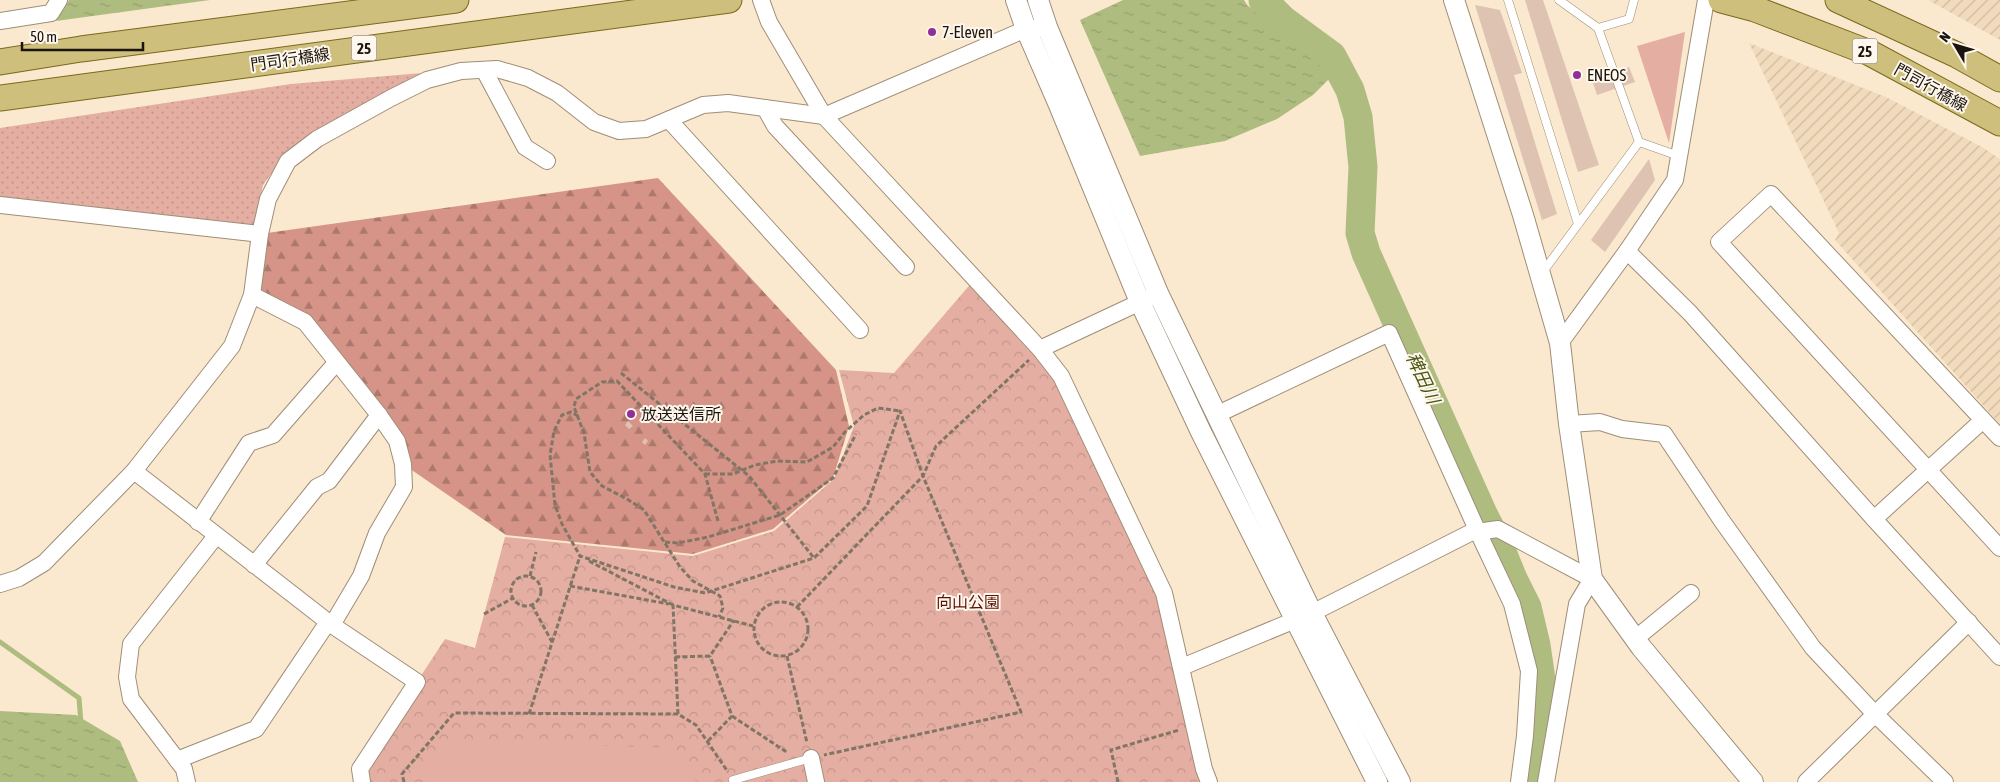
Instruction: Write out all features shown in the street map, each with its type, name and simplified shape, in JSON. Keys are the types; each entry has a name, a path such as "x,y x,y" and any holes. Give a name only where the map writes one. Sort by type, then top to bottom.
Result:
{"main road":[{"name":"25","path":"0,62 80,49 456,0"},
{"name":"門司行橋線","path":"0,98 729,0"},
{"name":"門司行橋線","path":"1721,0 1755,9 1870,53 2000,123"},
{"name":"25","path":"1838,0 1957,55 2000,79"}],"street":[{"path":"0,21 51,13 59,0"},
{"path":"761,0 769,22 824,116 1040,349 1061,376 1164,593 1204,769 1209,782"},
{"path":"1016,0 1026,29 1059,105 1149,298 1216,415 1377,782"},
{"path":"1038,0 1046,27 1201,432 1303,616 1400,782"},
{"path":"1454,0 1541,275 1560,343 1569,424 1592,579 1577,604 1546,782"},
{"path":"1560,343 1627,251 1675,180 1706,0"},
{"path":"0,584 19,578 44,563 134,471 232,346 252,295 260,234 268,199 288,161 317,139 391,98 427,80 461,71 497,70 528,78 556,93 594,122 619,131 646,130 703,105 728,102 824,116 1026,29 1046,27"},
{"path":"484,70 525,146 547,161"},
{"path":"765,108 775,126 906,267"},
{"path":"669,120 860,330"},
{"path":"2000,438 1771,194 1719,242 2000,548"},
{"path":"0,206 260,234"},
{"path":"1627,251 1690,313 2000,657"},
{"path":"178,760 256,729 361,576 377,533 404,487 403,464 397,441 379,415 305,322 252,295"},
{"path":"1040,349 1149,298"},
{"path":"1216,415 1389,333 1512,604 1529,671 1525,736 1519,782"},
{"path":"198,522 249,443 274,435 336,363"},
{"path":"254,565 317,487 329,481 379,415"},
{"path":"1874,519 1983,420"},
{"path":"1569,424 1600,422 1622,429 1664,434 1722,520 1813,648 1875,714 1945,782"},
{"path":"134,471 330,623 416,682 360,768 362,782"},
{"path":"1182,667 1303,616 1470,533 1498,529 1592,579 1635,639 1753,782"},
{"path":"187,782 184,769 178,760 131,699 127,677 131,644 216,536"},
{"path":"1635,639 1691,593"},
{"path":"1806,782 1969,622"},
{"path":"805,759 816,782"}],"lane":[{"path":"1508,0 1578,224"},
{"path":"1559,0 1598,28 1639,142"},
{"path":"1598,28 1630,18 1634,0"},
{"path":"1541,275 1639,142"},
{"path":"1639,142 1679,156"},
{"path":"733,780 805,759"}],"path":[{"path":"797,607 923,476 936,446 1040,349"},
{"path":"621,373 750,476 814,558"},
{"path":"718,521 705,474 617,381 602,382 576,399 574,407 584,433 590,472 602,486 644,510 680,567 693,581 720,596 723,608 719,617"},
{"path":"705,474 732,474 755,465 777,461 807,462 833,447 845,432 864,415 878,408 900,411"},
{"path":"710,656 732,716 805,759 1021,712 923,476 900,411"},
{"path":"580,556 674,587 705,592 814,558 867,506 900,411"},
{"path":"578,416 571,412 562,415 554,431 550,454 555,505 562,524 580,556 673,605"},
{"path":"664,542 678,543 708,537 780,515 833,478 856,434"},
{"path":"530,576 536,552"},
{"path":"529,714 580,556"},
{"path":"530,576 539,582 542,591 539,600 532,605 520,605 511,593 513,584 520,577 530,576"},
{"path":"570,586 673,605 753,626"},
{"path":"484,614 513,598"},
{"path":"788,602 804,613 809,631 807,640 795,653 787,656 770,655 762,650 757,643 753,626 756,617 762,609 770,604 788,602"},
{"path":"532,605 552,643"},
{"path":"673,605 678,714"},
{"path":"710,656 734,620"},
{"path":"675,658 710,656"},
{"path":"787,656 805,759"},
{"path":"404,782 402,774 454,714 678,714 696,725 733,780"},
{"path":"708,741 732,716"},
{"path":"1118,782 1110,750 1194,726"}],"shaded area":[{"path":"1928,0 2000,0 2000,40"},
{"path":"1749,43 1886,97 1982,147 2000,159 2000,424 1835,240 1839,233"}],"green space":[{"path":"1685,32 1669,143 1637,46"},
{"path":"422,73 349,114 283,157 263,185 253,228 0,205 0,128 291,84"},
{"path":"658,178 836,370 849,426 833,478 773,529 693,554 506,535 403,464 305,322 252,295 260,234"},
{"name":"向山公園","path":"974,280 1040,349 1164,593 1209,782 362,782 360,769 445,639 475,648 505,537 693,556 774,531 834,479 854,426 839,370 894,373"},
{"path":"447,741 669,748 697,782 424,782 422,769"}],"water":[{"path":"69,0 210,0 56,21"},
{"path":"1123,0 1244,0 1247,5 1276,27 1319,54 1331,77 1313,95 1277,119 1225,141 1140,156 1080,20"},
{"path":"0,711 76,715 120,741 138,782 0,782"}],"building":[{"path":"1525,0 1543,0 1599,165 1578,172"},
{"path":"1475,5 1500,10 1522,73 1514,75 1557,214 1542,220"},
{"path":"1629,67 1635,82 1597,95 1592,80"},
{"path":"1649,159 1655,180 1605,252 1591,240"},
{"name":"放送送信所","path":"628,410 636,411 635,418 627,416"},
{"name":"放送送信所","path":"628,421 633,426 629,429 625,425"},
{"name":"放送送信所","path":"645,438 648,441 645,445 642,442"}],"waterway":[{"name":"稗田川","path":"1263,0 1283,20 1332,56 1350,90 1358,117 1363,167 1360,233 1366,253 1483,514 1527,607 1536,645 1543,693 1529,782"},
{"path":"0,642 79,698 81,724"}],"place":[{"name":"7-Eleven","path":"932,32"},
{"name":"ENEOS","path":"1577,75"},
{"name":"放送送信所","path":"631,414"}]}
